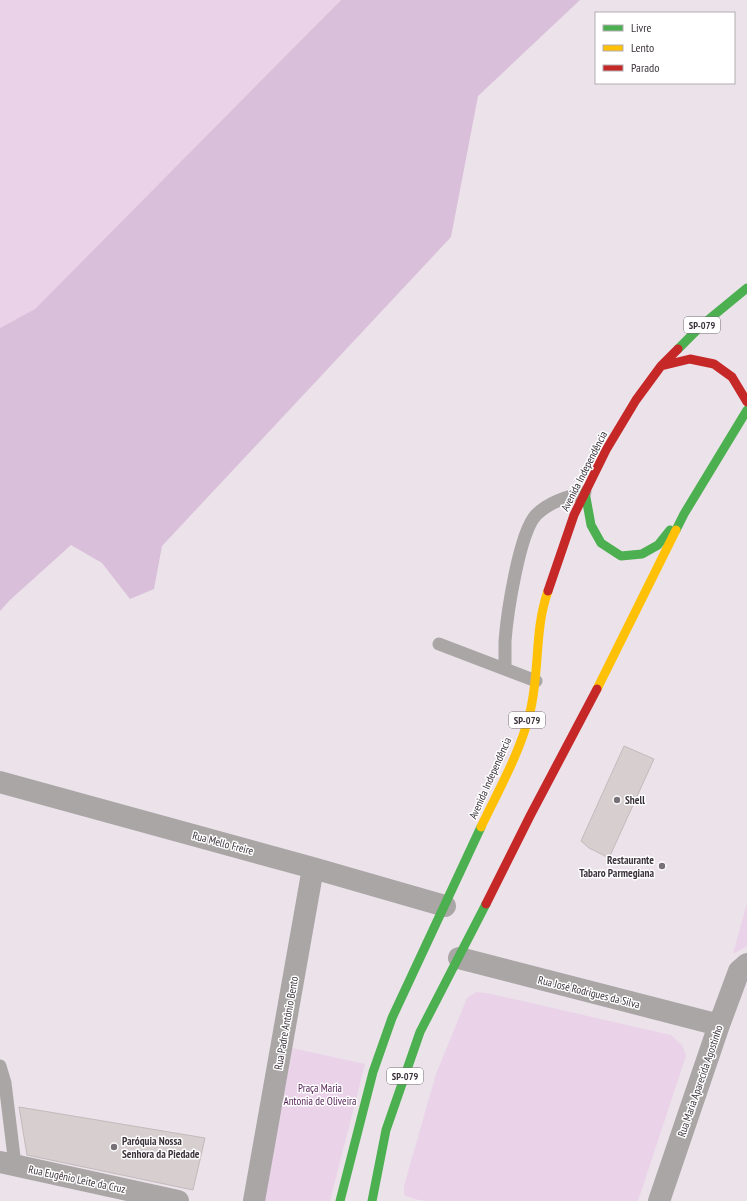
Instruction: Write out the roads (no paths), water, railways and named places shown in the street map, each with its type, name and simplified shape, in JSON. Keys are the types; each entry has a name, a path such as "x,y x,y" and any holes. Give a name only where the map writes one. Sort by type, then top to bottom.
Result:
{"main road":[{"name":"Avenida Independência","path":"340,1201 372,1072 392,1018 518,748 530,713 536,681 540,626 545,599 574,515 606,450 624,419 661,366 702,325 747,288"},
{"path":"661,366 690,359 714,364 732,377 747,402"},
{"name":"SP-079","path":"372,1201 386,1130 420,1032 602,678 684,514 747,410"},
{"path":"585,492 591,525 601,543 620,556 642,554 658,545 684,514"}],"street":[{"name":"Rua Mello Freire","path":"0,782 445,906"},
{"name":"Rua Padre Antônio Bento","path":"254,1201 312,868"},
{"name":"Rua José Rodrigues da Silva","path":"459,958 719,1025"},
{"name":"Rua Maria Aparecida Agostinho","path":"659,1201 739,971 747,964"},
{"name":"Rua Eugênio Leite da Cruz","path":"7,1163 178,1201"}],"lane":[{"path":"505,669 505,641 518,560 526,534 536,516 553,502 585,492"},
{"path":"439,644 536,681"},
{"path":"0,1066 5,1083 7,1163"}],"place":[{"name":"Shell","path":"617,800"},
{"name":"Restaurante Tabaro Parmegiana","path":"662,866"},
{"name":"Paróquia Nossa Senhora da Piedade","path":"114,1147"}],"park label":[{"name":"Praça Maria Antonia de Oliveira","path":"320,1094"}]}
